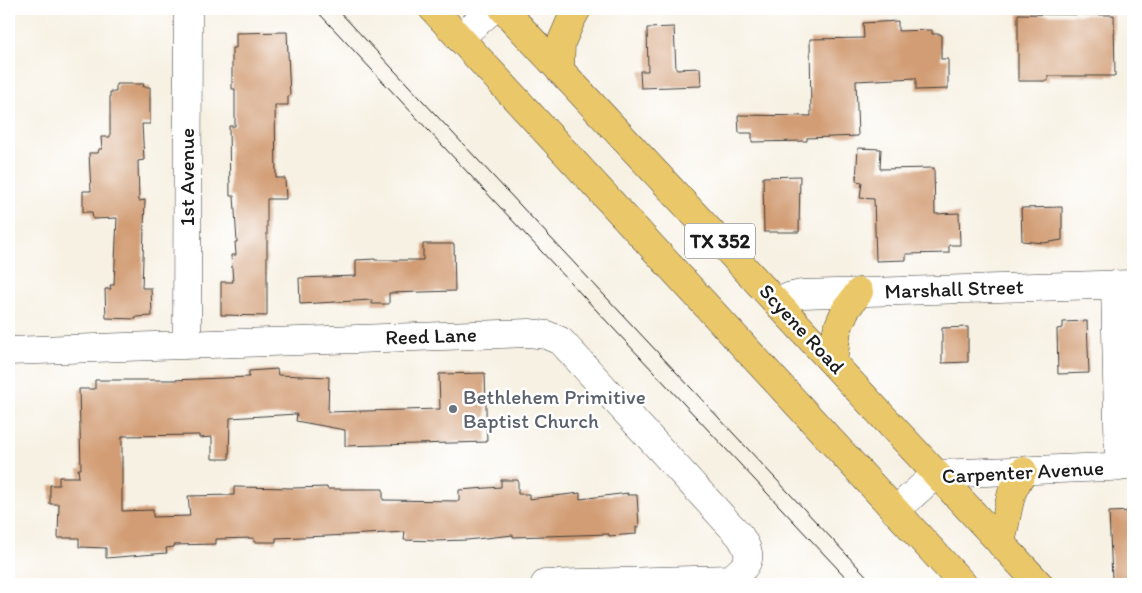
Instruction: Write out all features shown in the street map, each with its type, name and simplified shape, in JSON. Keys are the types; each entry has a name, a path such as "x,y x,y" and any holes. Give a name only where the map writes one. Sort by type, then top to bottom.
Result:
{"main road":[{"name":"TX 352","path":"433,9 963,584"},
{"name":"Scyene Road","path":"503,9 1039,584"},
{"path":"560,71 561,43 577,9"},
{"path":"833,363 837,330 845,311 859,292"},
{"path":"1001,544 1012,492 1023,471"}],"street":[{"name":"1st Avenue","path":"187,345 188,9"},
{"path":"459,38 493,9"},
{"path":"1124,284 1126,466"},
{"name":"Marshall Street","path":"775,300 802,294 1124,284"},
{"name":"Reed Lane","path":"9,350 529,333 547,335 561,341 740,536 748,549 749,560 731,579 545,584"},
{"name":"Carpenter Avenue","path":"895,511 936,474 1126,466"}],"building":[{"path":"1018,14 1114,15 1115,76 1048,76 1048,81 1018,81"},
{"path":"898,21 898,31 932,30 932,34 941,34 941,59 948,59 948,89 916,90 916,78 856,81 858,136 807,138 807,141 752,142 752,133 739,133 738,115 811,116 810,39 864,38 863,23"},
{"path":"674,27 676,69 700,68 701,86 641,88 640,71 648,71 647,28"},
{"path":"287,32 290,96 288,96 288,105 275,105 276,178 285,178 286,199 267,199 267,316 221,315 221,282 233,282 231,255 236,255 235,242 237,242 234,196 230,196 229,126 235,126 235,89 232,89 232,48 236,48 236,33"},
{"path":"116,84 144,84 143,87 150,87 150,124 142,124 144,160 138,161 139,201 145,200 142,288 151,288 152,316 136,317 136,319 106,318 105,289 111,289 110,285 114,285 117,218 93,219 92,212 83,212 83,191 91,191 89,153 98,153 99,149 102,149 101,137 110,137 110,92 116,92"},
{"path":"858,148 881,149 880,169 934,168 935,214 959,213 960,245 949,245 949,253 906,254 906,260 876,261 874,199 860,198 862,182 856,181"},
{"path":"800,176 799,232 764,232 763,177"},
{"path":"1062,207 1062,240 1044,243 1022,241 1021,208"},
{"path":"423,244 454,244 455,291 389,293 389,304 372,304 372,300 300,304 299,278 356,276 356,260 423,260"},
{"path":"1087,321 1089,373 1058,374 1057,329 1063,328 1063,322"},
{"path":"968,327 968,362 942,363 942,328"},
{"path":"277,369 278,375 329,377 328,412 440,409 439,374 485,373 487,442 345,446 345,430 296,421 297,414 230,418 229,459 212,459 212,437 199,438 199,435 122,436 122,511 153,510 153,517 190,516 188,496 234,495 234,487 383,489 383,500 459,501 459,490 501,487 501,480 518,480 518,494 529,494 529,499 580,493 580,499 628,493 627,495 637,495 639,527 636,527 636,534 513,537 513,535 436,541 404,540 405,532 276,538 276,542 254,542 254,538 216,539 216,544 174,545 174,547 166,548 167,553 106,558 106,548 79,547 79,538 58,538 59,504 50,504 50,485 59,485 59,477 79,477 78,469 81,469 79,389 95,389 95,380 249,377 249,371"},
{"path":"1133,511 1133,578 1112,579 1109,512"}],"tram line":[{"path":"315,9 852,584"},
{"path":"337,9 874,584"}],"place":[{"name":"Bethlehem Primitive Baptist Church","path":"453,409"}]}
